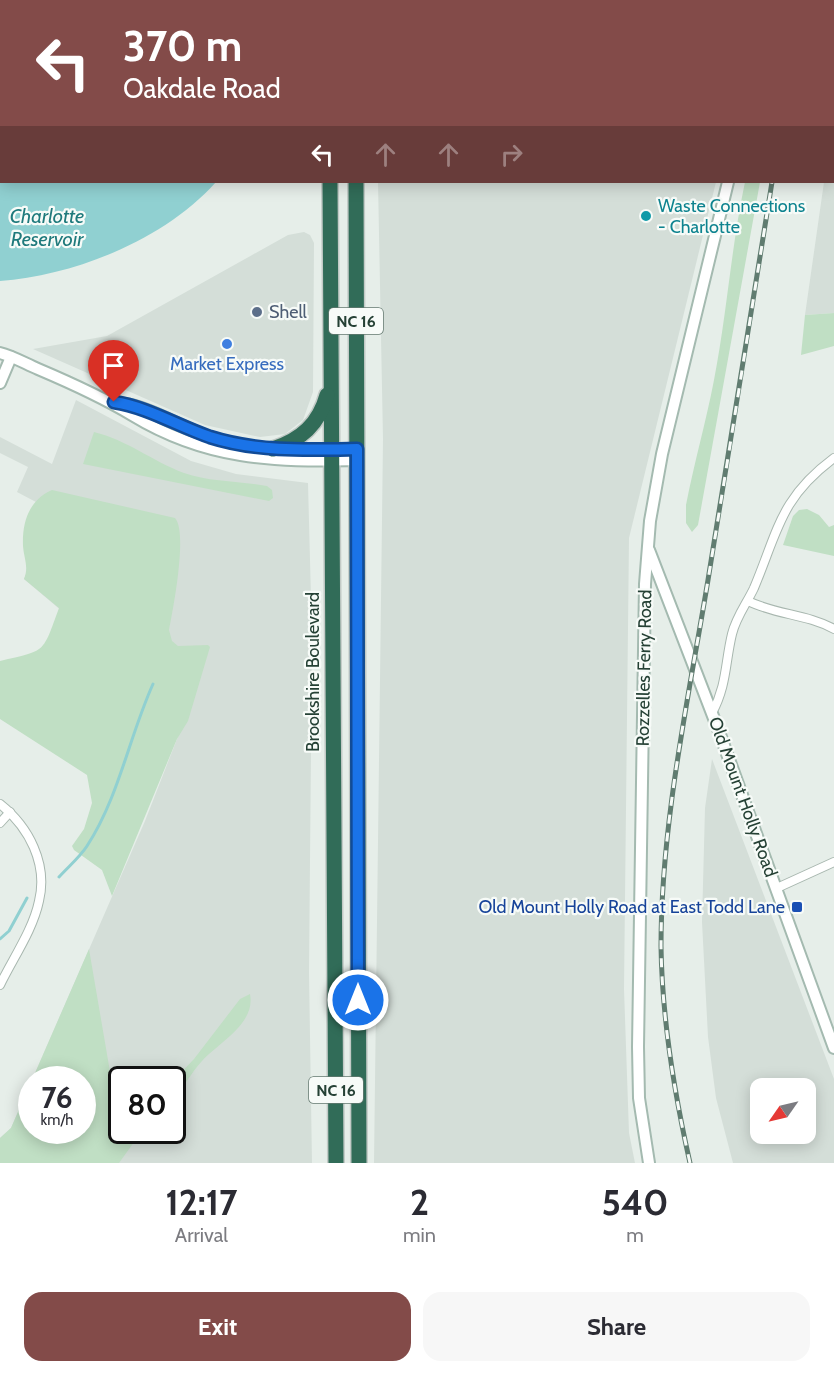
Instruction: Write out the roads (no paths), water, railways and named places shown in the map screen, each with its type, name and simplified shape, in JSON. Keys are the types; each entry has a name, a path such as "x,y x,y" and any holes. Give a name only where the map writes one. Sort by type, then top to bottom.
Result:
{"highway":[{"name":"Brookshire Boulevard","path":"330,183 336,1163"},
{"name":"NC 16","path":"356,183 359,1163"},
{"path":"273,449 293,441 313,425 322,411 331,383"}],"street":[{"name":"Rozzelles Ferry Road","path":"649,1163 640,1108 638,1047 648,547 662,454 728,183"},
{"path":"0,383 4,354 114,402 132,415 176,436 231,455 277,461 357,454"},
{"path":"114,402 136,406 212,437 273,449 331,455"},
{"path":"712,713 725,684 732,633 748,601 785,510 806,481 834,458"},
{"name":"Old Mount Holly Road","path":"648,547 830,1027 834,1048"},
{"path":"748,601 770,611 812,620 834,629"},
{"path":"0,804 27,832 36,851 41,883 39,902 0,985"},
{"path":"0,823 10,812"},
{"path":"777,888 834,862"}],"water":[{"name":"Charlotte Reservoir","path":"0,183 215,183 195,203 171,221 117,251 58,271 0,281"}],"waterway":[{"path":"59,877 84,850 98,827 116,787 153,684"},
{"path":"0,939 9,931 27,898"}],"railway":[{"path":"690,1163 666,1028 661,946 662,900 677,763 772,183"}],"place":[{"name":"Waste Connections - Charlotte","path":"646,216"},
{"name":"Shell","path":"257,312"},
{"name":"Market Express","path":"227,344"},
{"name":"Old Mount Holly Road at East Todd Lane","path":"797,907"}]}
